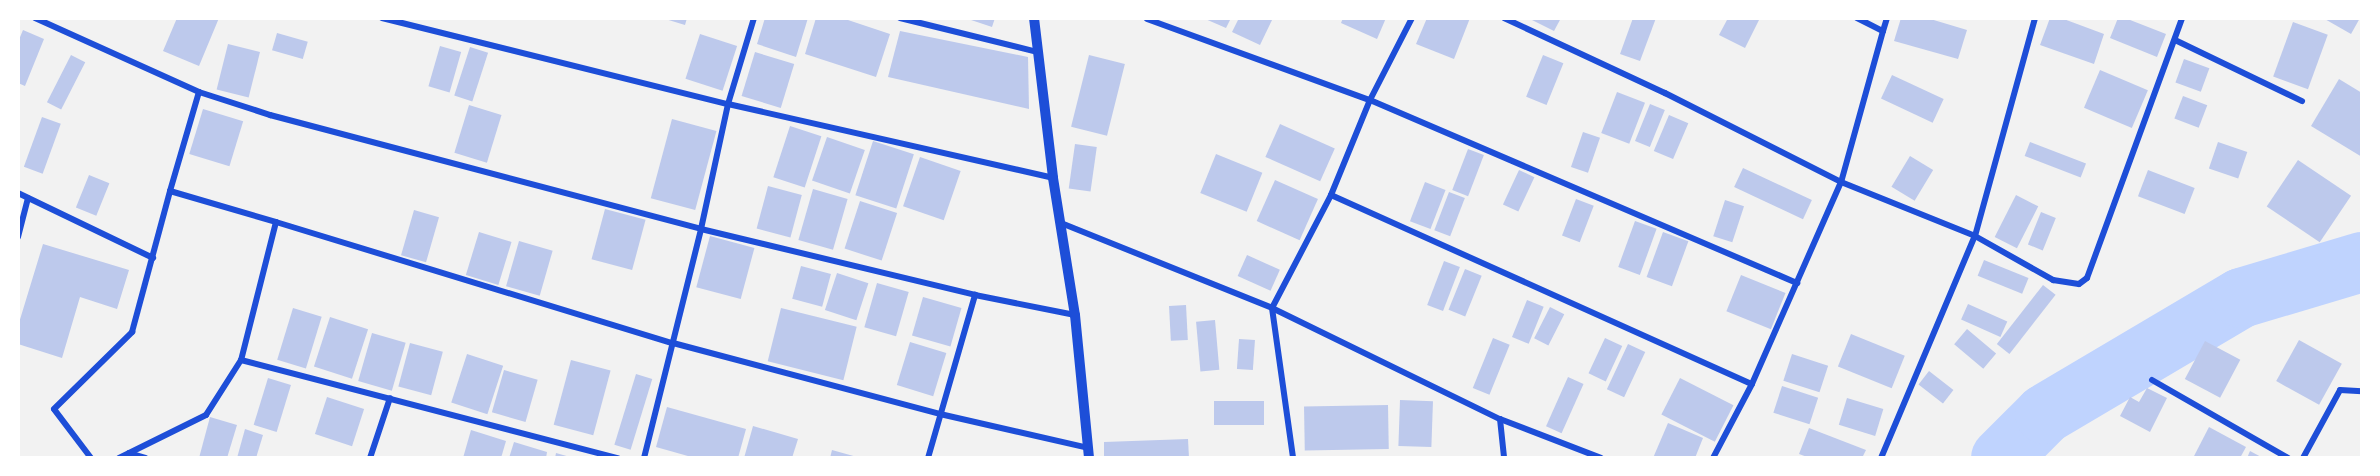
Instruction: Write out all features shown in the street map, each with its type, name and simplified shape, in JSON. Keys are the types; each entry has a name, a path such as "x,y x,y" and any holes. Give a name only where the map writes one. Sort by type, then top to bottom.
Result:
{"street":[{"path":"35,18 199,92 270,116 701,229 975,295 1075,315"},
{"path":"382,18 728,104 1053,178"},
{"path":"644,458 701,229 728,104 754,18"},
{"path":"900,18 1037,52"},
{"path":"170,191 673,342 1088,453 1075,315 1053,178 1034,18"},
{"path":"1293,458 1272,308 1331,195 1370,100 1412,18"},
{"path":"1504,18 1665,93 1841,182 1975,236 2053,280 2079,284 2087,278 2182,18"},
{"path":"1857,18 1883,31"},
{"path":"1713,458 1752,384 1841,182 1887,18"},
{"path":"1881,458 1975,236 2035,18"},
{"path":"1147,19 1370,100 1798,283"},
{"path":"2175,40 2302,100"},
{"path":"91,458 54,409 132,333 199,92"},
{"path":"18,193 153,258"},
{"path":"1331,195 1752,384"},
{"path":"18,237 28,198"},
{"path":"119,458 206,415 241,360 276,222"},
{"path":"1061,223 1272,308 1500,419 1601,458"},
{"path":"928,458 975,295"},
{"path":"241,360 618,458"},
{"path":"2152,380 2288,458"},
{"path":"2303,458 2340,390 2362,391"},
{"path":"370,458 390,398"},
{"path":"1500,419 1504,458"},
{"path":"129,453 145,458"}],"building":[{"path":"177,18 219,18 199,66 163,51"},
{"path":"662,18 687,18 685,25"},
{"path":"765,18 808,18 796,57 757,44"},
{"path":"816,18 842,18 890,34 876,77 805,54"},
{"path":"965,18 995,18 992,27"},
{"path":"1203,18 1231,18 1226,28"},
{"path":"1239,18 1273,18 1260,45 1232,32"},
{"path":"1343,18 1386,18 1377,39 1341,23"},
{"path":"1427,18 1470,18 1454,59 1416,44"},
{"path":"1533,18 1561,18 1554,31 1532,20"},
{"path":"1633,18 1656,18 1640,61 1620,54"},
{"path":"1728,18 1760,18 1745,48 1719,35"},
{"path":"1901,18 1927,18 1967,30 1958,59 1894,41"},
{"path":"2050,18 2061,18 2104,34 2094,64 2040,45"},
{"path":"2118,18 2125,18 2166,34 2157,57 2110,38"},
{"path":"2323,18 2360,18 2351,34"},
{"path":"2293,22 2328,35 2308,89 2273,77"},
{"path":"23,30 44,39 25,86 18,83 18,42"},
{"path":"900,31 1028,57 1029,109 888,77"},
{"path":"277,33 308,42 303,59 272,50"},
{"path":"700,34 737,46 723,91 685,79"},
{"path":"228,44 260,52 249,98 217,90"},
{"path":"440,46 461,52 450,92 428,86"},
{"path":"470,47 488,53 472,101 454,96"},
{"path":"755,52 794,64 781,108 742,96"},
{"path":"71,55 85,62 61,109 47,102"},
{"path":"1089,55 1125,64 1107,136 1071,127"},
{"path":"1543,55 1563,63 1547,105 1526,97"},
{"path":"2184,59 2209,68 2201,92 2175,82"},
{"path":"2100,70 2148,90 2132,128 2084,108"},
{"path":"1892,75 1944,99 1933,123 1881,99"},
{"path":"2339,79 2362,93 2362,157 2311,126"},
{"path":"1617,92 1645,103 1629,144 1601,133"},
{"path":"2183,96 2207,105 2199,128 2174,118"},
{"path":"1650,104 1665,110 1650,147 1635,141"},
{"path":"469,105 502,115 487,163 454,153"},
{"path":"203,109 243,121 229,166 189,154"},
{"path":"1669,115 1688,123 1673,159 1654,151"},
{"path":"42,117 61,124 43,174 24,167"},
{"path":"672,119 716,131 695,210 651,198"},
{"path":"1280,124 1335,148 1320,181 1265,157"},
{"path":"790,126 821,136 805,188 773,177"},
{"path":"1583,132 1600,138 1588,173 1571,167"},
{"path":"827,137 865,150 850,194 812,180"},
{"path":"873,141 914,154 896,208 855,195"},
{"path":"2030,142 2086,164 2081,178 2025,156"},
{"path":"2218,142 2247,152 2238,179 2209,168"},
{"path":"1075,144 1097,147 1091,192 1069,189"},
{"path":"1468,149 1484,155 1468,196 1452,190"},
{"path":"1216,154 1262,173 1247,212 1200,193"},
{"path":"1910,156 1933,170 1915,201 1891,187"},
{"path":"920,157 961,171 944,220 903,206"},
{"path":"2298,160 2351,196 2320,242 2267,206"},
{"path":"1743,168 1812,200 1803,219 1734,187"},
{"path":"1519,170 1534,177 1518,212 1503,204"},
{"path":"2148,170 2195,188 2185,214 2138,196"},
{"path":"89,175 109,183 96,216 76,207"},
{"path":"1275,180 1318,199 1300,240 1257,221"},
{"path":"1425,182 1446,190 1430,229 1410,221"},
{"path":"768,186 802,195 790,238 757,229"},
{"path":"813,189 848,199 833,250 798,240"},
{"path":"1449,192 1465,198 1450,236 1434,230"},
{"path":"2016,195 2038,206 2017,248 1995,237"},
{"path":"1576,199 1594,206 1580,242 1562,235"},
{"path":"1725,200 1744,206 1732,242 1713,236"},
{"path":"860,201 897,213 882,261 845,249"},
{"path":"605,209 646,220 632,270 592,259"},
{"path":"414,210 439,217 426,262 401,255"},
{"path":"2041,212 2056,218 2043,250 2028,244"},
{"path":"1635,221 1657,229 1640,275 1618,267"},
{"path":"479,232 512,242 498,285 466,275"},
{"path":"1663,232 1688,241 1672,286 1647,277"},
{"path":"710,236 754,248 741,299 696,287"},
{"path":"519,241 553,251 540,296 506,286"},
{"path":"43,244 129,270 117,309 80,297 62,358 18,344 18,326"},
{"path":"1247,255 1280,270 1271,291 1238,276"},
{"path":"1984,260 2029,278 2022,294 1978,276"},
{"path":"1444,261 1460,267 1443,311 1427,305"},
{"path":"801,266 831,274 822,307 792,299"},
{"path":"1465,269 1482,276 1465,317 1449,310"},
{"path":"837,273 868,283 856,320 825,310"},
{"path":"1741,275 1786,293 1771,329 1726,311"},
{"path":"877,283 909,292 896,336 864,327"},
{"path":"2043,285 2056,295 2009,354 1997,344"},
{"path":"923,297 961,308 950,346 912,335"},
{"path":"1527,300 1544,307 1529,344 1512,337"},
{"path":"1968,304 2007,321 2000,337 1961,320"},
{"path":"1186,305 1188,340 1171,341 1169,306"},
{"path":"1550,307 1564,314 1548,345 1534,338"},
{"path":"293,308 322,317 306,368 277,360"},
{"path":"781,308 857,327 843,380 768,361"},
{"path":"330,317 368,329 352,379 314,366"},
{"path":"1215,320 1219,370 1200,371 1196,322"},
{"path":"1967,329 1996,353 1983,369 1954,344"},
{"path":"372,333 406,343 392,391 358,381"},
{"path":"1851,334 1905,356 1892,388 1838,366"},
{"path":"1493,338 1510,345 1489,395 1473,388"},
{"path":"1605,338 1622,346 1606,381 1589,373"},
{"path":"1239,339 1255,340 1253,370 1237,369"},
{"path":"2299,340 2342,364 2319,405 2276,381"},
{"path":"2205,341 2240,360 2220,398 2185,379"},
{"path":"910,342 946,353 933,396 897,385"},
{"path":"410,343 443,352 431,395 398,386"},
{"path":"1628,344 1645,352 1624,397 1607,389"},
{"path":"467,354 503,366 487,414 451,403"},
{"path":"1792,354 1828,366 1819,392 1783,381"},
{"path":"571,360 611,371 593,435 554,425"},
{"path":"504,370 538,380 526,422 492,412"},
{"path":"1929,371 1953,390 1943,403 1919,384"},
{"path":"636,374 652,379 631,450 614,445"},
{"path":"1568,377 1584,384 1562,433 1546,426"},
{"path":"268,378 291,385 277,432 254,425"},
{"path":"1680,378 1733,405 1715,442 1661,415"},
{"path":"1782,386 1818,398 1809,424 1773,413"},
{"path":"2147,388 2167,398 2150,432 2120,416 2130,397 2139,402"},
{"path":"327,397 364,409 352,446 315,434"},
{"path":"1847,398 1883,409 1875,436 1839,425"},
{"path":"1400,400 1433,401 1431,447 1398,446"},
{"path":"1214,401 1264,401 1264,425 1214,425"},
{"path":"1388,405 1389,449 1305,450 1304,406"},
{"path":"667,407 746,429 738,458 695,458 656,447"},
{"path":"210,417 237,425 227,458 199,458"},
{"path":"1668,423 1703,438 1695,458 1653,458"},
{"path":"753,426 798,439 792,458 744,458"},
{"path":"2209,427 2246,447 2240,458 2193,458"},
{"path":"1809,428 1866,450 1862,458 1810,458 1799,454"},
{"path":"245,429 263,435 256,458 237,458"},
{"path":"471,430 506,441 501,458 463,458"},
{"path":"1188,439 1189,458 1104,458 1104,442"},
{"path":"514,442 547,452 546,458 509,458"},
{"path":"832,450 857,457 857,458 830,458"},
{"path":"2250,451 2263,458 2247,458"},
{"path":"556,453 570,457 570,458 555,458"}],"waterway":[{"path":"2001,458 2045,414 2241,298 2362,262"}]}
